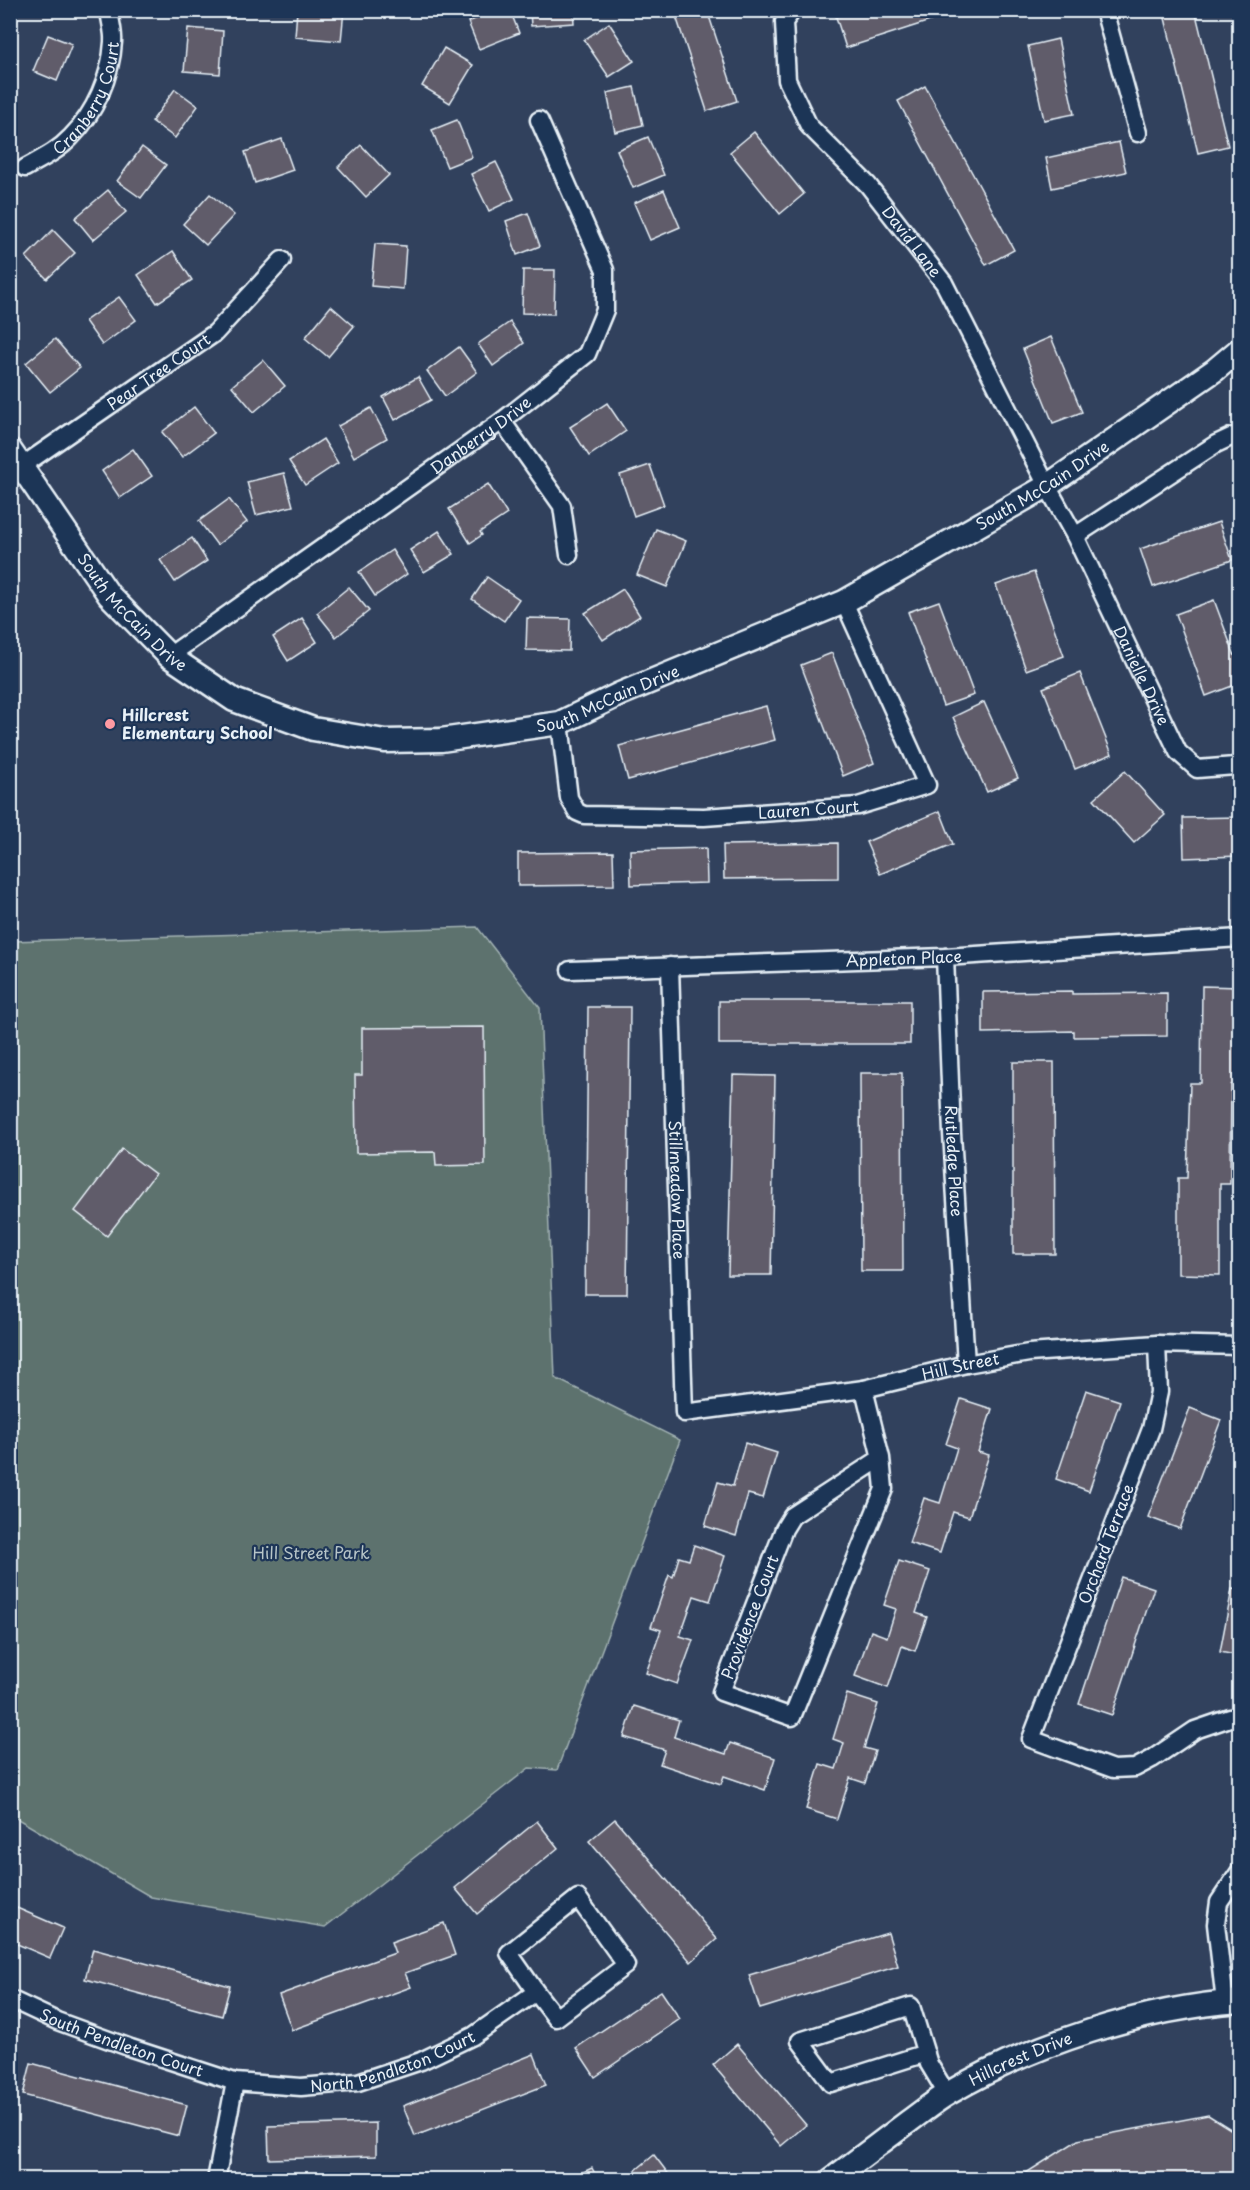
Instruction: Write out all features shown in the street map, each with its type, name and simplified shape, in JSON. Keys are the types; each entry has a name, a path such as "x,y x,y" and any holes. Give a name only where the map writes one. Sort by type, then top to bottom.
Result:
{"street":[{"name":"Cranberry Court","path":"25,168 49,155 71,138 88,117 103,87 111,60 113,40 109,10"},
{"name":"David Lane","path":"794,10 784,22 787,80 809,126 868,185 944,283 1047,486"},
{"path":"1104,10 1138,133"},
{"name":"Danberry Drive","path":"169,656 502,421 587,354 605,310 605,270 539,120"},
{"name":"Pear Tree Court","path":"16,458 215,333 282,260"},
{"name":"South McCain Drive","path":"16,458 109,595 169,656 234,700 314,729 385,741 441,740 560,723 620,694 844,602 1047,486 1215,370 1239,349"},
{"path":"502,421 562,506 569,555"},
{"path":"1075,536 1216,444 1233,436 1239,440"},
{"name":"Danielle Drive","path":"1047,486 1075,536 1178,752 1197,769 1234,766 1239,762"},
{"name":"Lauren Court","path":"560,723 569,798 578,812 584,815 704,817 847,807 858,806 927,785 844,602"},
{"name":"Appleton Place","path":"570,970 945,957 1239,938"},
{"name":"Rutledge Place","path":"945,957 952,1133 966,1364"},
{"name":"Stillmeadow Place","path":"670,966 684,1413"},
{"name":"Hill Street","path":"684,1413 864,1389 966,1364 1029,1353 1157,1344 1239,1346"},
{"name":"Orchard Terrace","path":"1157,1344 1159,1392 1151,1429 1030,1738 1113,1768 1135,1768 1195,1730 1239,1717"},
{"name":"Providence Court","path":"864,1389 881,1458 884,1489 792,1717 721,1692 784,1529 792,1516 881,1458"},
{"path":"1232,2001 1216,1924 1219,1902 1239,1871"},
{"path":"578,1898 626,1965 556,2018 536,1992 509,1953 578,1898"},
{"name":"North Pendleton Court","path":"235,2082 301,2087 358,2082 421,2061 473,2036 536,1992"},
{"name":"South Pendleton Court","path":"10,1999 57,2021 131,2049 235,2082"},
{"name":"Hillcrest Drive","path":"831,2180 947,2094 1036,2050 1107,2026 1161,2012 1232,2001"},
{"path":"926,2053 831,2083 800,2041 911,2006 926,2053 929,2064 947,2094"},
{"path":"216,2180 235,2082"}],"green space":[{"name":"Hill Street Park","path":"477,927 540,1008 555,1378 680,1440 557,1770 529,1768 325,1927 151,1897 11,1815 11,941"}],"building":[{"path":"297,10 344,10 341,41 295,37"},
{"path":"497,10 510,10 519,33 479,49 468,22"},
{"path":"530,10 573,10 574,23 531,26"},
{"path":"674,10 707,10 737,101 707,111"},
{"path":"857,10 964,10 846,48 836,17"},
{"path":"1163,10 1195,10 1228,146 1198,153"},
{"path":"609,23 634,61 609,77 584,40"},
{"path":"188,28 223,31 220,74 184,71"},
{"path":"48,35 72,44 57,81 33,71"},
{"path":"1058,39 1074,114 1044,120 1028,46"},
{"path":"444,48 473,65 450,103 422,86"},
{"path":"925,86 1014,250 986,265 898,101"},
{"path":"634,87 643,125 615,132 607,93"},
{"path":"175,89 198,106 175,138 152,121"},
{"path":"457,120 472,157 447,167 432,130"},
{"path":"754,132 804,194 780,214 730,152"},
{"path":"648,137 664,175 633,188 617,150"},
{"path":"282,139 293,170 255,183 245,152"},
{"path":"1119,142 1126,172 1052,188 1046,158"},
{"path":"361,145 389,175 366,197 338,167"},
{"path":"142,147 166,165 141,198 117,181"},
{"path":"496,162 514,199 489,211 471,174"},
{"path":"108,190 126,212 93,240 75,218"},
{"path":"664,190 680,227 650,240 634,203"},
{"path":"210,194 234,215 206,245 183,224"},
{"path":"528,213 540,246 517,255 506,221"},
{"path":"53,230 75,253 47,279 26,257"},
{"path":"375,244 406,246 403,289 371,286"},
{"path":"173,251 192,280 157,303 138,275"},
{"path":"523,270 555,270 554,314 522,313"},
{"path":"119,297 136,320 102,345 85,321"},
{"path":"331,306 354,326 328,357 305,338"},
{"path":"510,322 524,343 493,366 478,344"},
{"path":"1051,337 1082,412 1053,423 1023,349"},
{"path":"55,339 80,368 50,392 26,363"},
{"path":"459,347 477,372 445,396 427,371"},
{"path":"263,360 285,386 254,412 232,386"},
{"path":"418,377 431,400 395,420 383,397"},
{"path":"607,403 626,431 589,456 570,427"},
{"path":"194,407 214,433 182,457 162,432"},
{"path":"371,408 387,438 354,457 338,426"},
{"path":"323,439 338,463 305,485 289,461"},
{"path":"133,449 152,476 120,498 102,471"},
{"path":"650,465 664,505 634,516 620,475"},
{"path":"284,473 293,506 256,515 247,482"},
{"path":"488,484 507,514 480,532 482,535 470,543 449,509"},
{"path":"229,499 247,522 217,545 199,521"},
{"path":"1219,522 1232,560 1153,587 1140,549"},
{"path":"656,529 686,541 667,587 637,575"},
{"path":"439,531 454,554 424,572 410,550"},
{"path":"192,538 207,561 175,582 160,560"},
{"path":"392,550 407,574 375,596 359,572"},
{"path":"1034,572 1064,656 1026,670 996,585"},
{"path":"487,577 519,599 504,621 472,599"},
{"path":"349,587 369,611 336,637 317,613"},
{"path":"623,589 640,616 603,640 585,613"},
{"path":"1214,600 1240,670 1240,683 1206,696 1176,614"},
{"path":"939,601 974,695 943,706 908,612"},
{"path":"302,618 317,642 288,661 273,637"},
{"path":"527,618 570,619 569,651 526,650"},
{"path":"832,653 874,763 843,776 801,665"},
{"path":"1080,673 1112,754 1075,769 1043,688"},
{"path":"984,702 1018,778 987,792 953,717"},
{"path":"766,706 775,740 628,780 619,746"},
{"path":"1125,771 1165,815 1134,843 1094,799"},
{"path":"940,811 953,844 880,874 866,842"},
{"path":"1240,817 1240,856 1184,858 1183,818"},
{"path":"838,843 838,878 724,879 723,845"},
{"path":"706,848 707,883 631,885 630,850"},
{"path":"613,852 614,885 518,886 518,853"},
{"path":"1202,986 1240,987 1240,1085 1231,1085 1230,1184 1220,1184 1220,1275 1178,1274 1178,1178 1187,1178 1190,1083 1201,1083"},
{"path":"1072,991 1072,994 1167,993 1167,1036 1074,1037 1074,1031 983,1033 983,992"},
{"path":"719,1001 910,1001 910,1044 719,1044"},
{"path":"588,1007 630,1007 627,1294 585,1294"},
{"path":"484,1027 485,1165 436,1166 435,1152 356,1153 355,1075 362,1075 362,1028"},
{"path":"1013,1062 1054,1062 1055,1254 1013,1254"},
{"path":"860,1073 902,1073 903,1271 861,1271"},
{"path":"733,1075 775,1076 771,1275 728,1275"},
{"path":"122,1149 155,1174 107,1236 75,1211"},
{"path":"1086,1390 1120,1401 1089,1491 1056,1479"},
{"path":"961,1399 992,1409 978,1452 989,1455 969,1517 953,1512 940,1553 909,1543 924,1498 940,1503 957,1448 946,1444"},
{"path":"1190,1408 1221,1420 1180,1529 1148,1517"},
{"path":"745,1443 777,1453 763,1498 748,1494 736,1536 705,1526 718,1482 733,1486"},
{"path":"694,1545 725,1556 710,1601 694,1596 680,1636 693,1640 677,1684 646,1673 661,1630 651,1627 669,1575 673,1577 679,1557 689,1560"},
{"path":"899,1561 930,1571 916,1613 927,1617 915,1651 902,1646 888,1688 855,1676 871,1631 887,1637 896,1609 884,1605"},
{"path":"1121,1577 1154,1588 1112,1715 1079,1704"},
{"path":"1232,1589 1240,1590 1240,1656 1220,1652"},
{"path":"847,1694 878,1704 864,1748 875,1751 865,1783 850,1778 837,1819 806,1809 820,1764 836,1769 844,1743 833,1739"},
{"path":"634,1706 679,1720 674,1737 726,1754 730,1743 775,1758 765,1790 724,1776 721,1784 660,1764 665,1750 624,1737"},
{"path":"615,1819 717,1939 691,1962 589,1841"},
{"path":"537,1821 558,1848 477,1914 455,1888"},
{"path":"10,1905 63,1928 50,1958 10,1941"},
{"path":"444,1923 455,1955 405,1973 411,1987 292,2030 279,1995 395,1953 391,1942"},
{"path":"888,1933 898,1966 760,2009 749,1975"},
{"path":"93,1949 230,1986 222,2016 85,1979"},
{"path":"661,1991 680,2019 595,2077 576,2048"},
{"path":"737,2044 806,2125 781,2146 713,2065"},
{"path":"534,2054 546,2085 415,2136 403,2106"},
{"path":"31,2063 187,2105 179,2136 23,2095"},
{"path":"1208,2115 1240,2135 1240,2180 1015,2180 1078,2140"},
{"path":"376,2123 376,2156 269,2159 268,2126"},
{"path":"654,2155 673,2180 634,2180 630,2175"},
{"path":"592,2168 598,2180 566,2180"}],"place":[{"name":"Hillcrest Elementary School","path":"110,724"}]}
